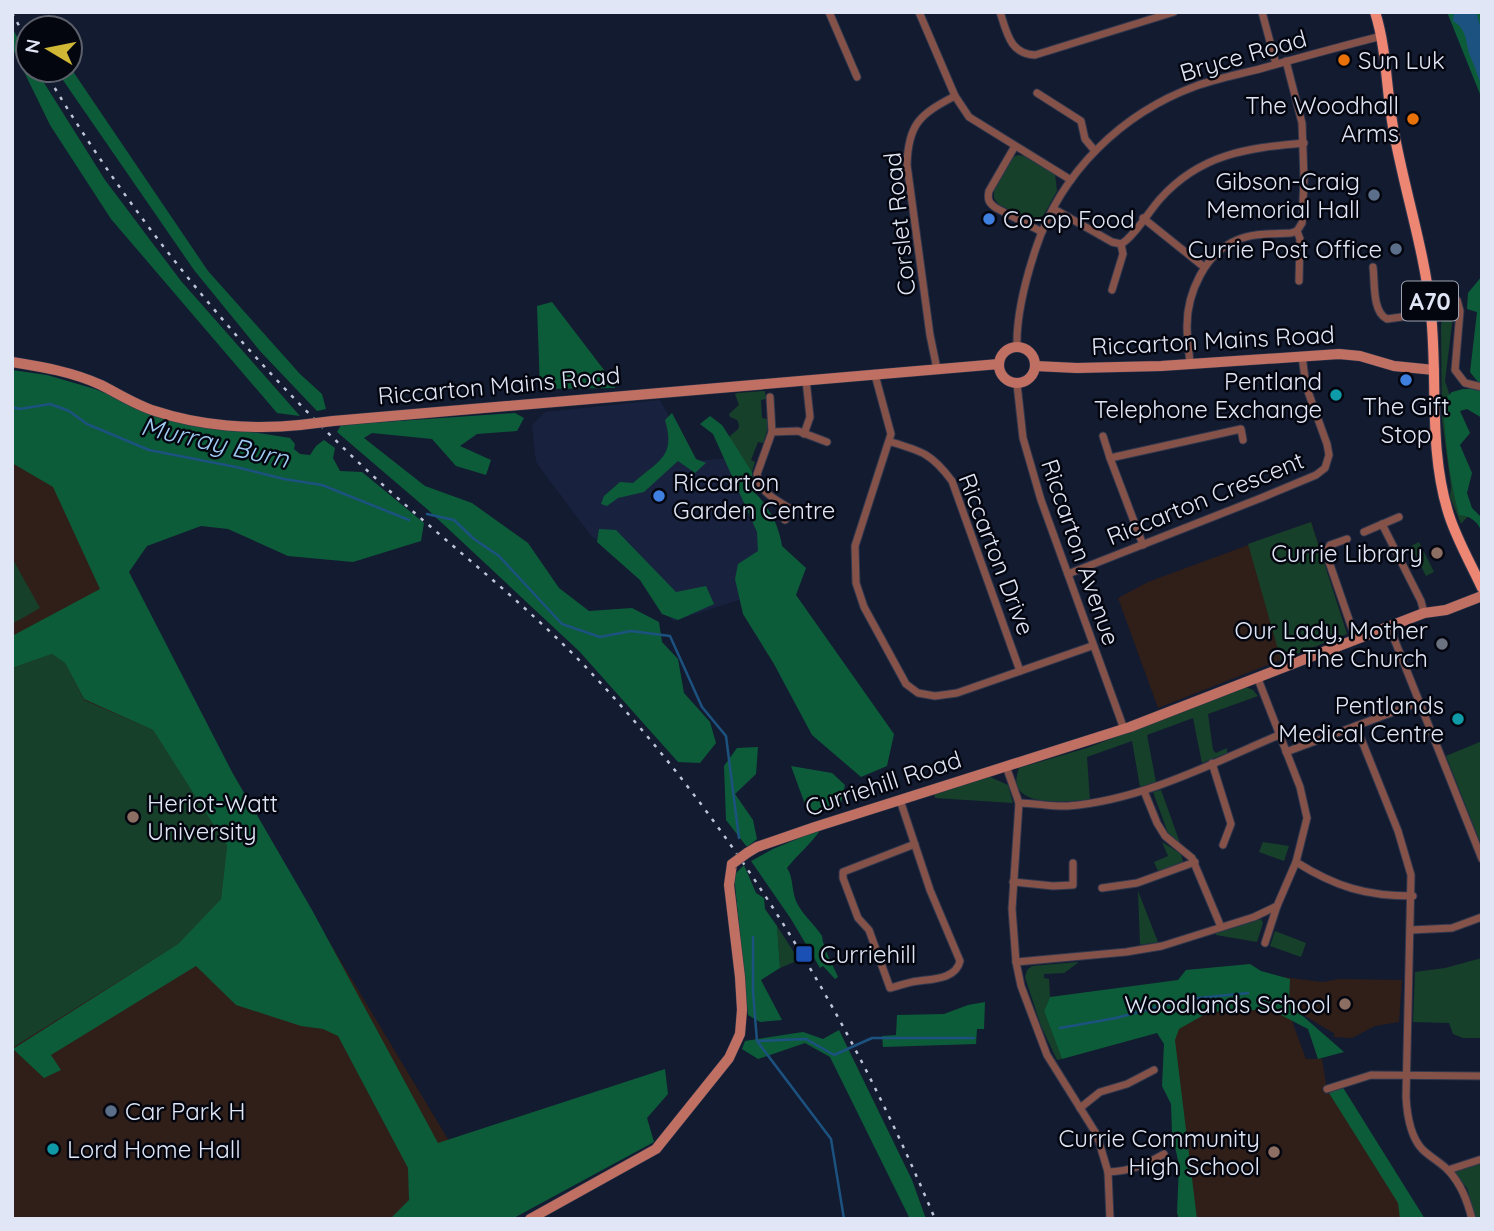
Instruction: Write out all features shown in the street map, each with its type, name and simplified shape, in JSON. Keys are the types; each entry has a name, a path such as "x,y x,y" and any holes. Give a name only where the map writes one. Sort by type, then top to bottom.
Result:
{"main road":[{"name":"A70","path":"1375,12 1382,36 1394,131 1429,294 1434,420 1445,497 1455,530 1482,587"}],"street":[{"path":"829,12 856,68 857,77"},
{"path":"919,12 955,96 969,117 1071,180"},
{"path":"1000,12 1010,41 1017,50 1035,55 1174,12"},
{"path":"1262,12 1276,64"},
{"name":"Bryce Road","path":"1017,347 1030,268 1042,232 1071,180 1095,151 1134,118 1177,94 1212,81 1382,36"},
{"path":"1190,364 1187,325 1189,306 1204,267 1234,241 1249,236 1291,233 1297,231 1302,223 1304,143 1298,103 1286,61"},
{"path":"1037,93 1081,121 1085,139 1095,151"},
{"name":"Corslet Road","path":"937,369 907,165 908,143 915,124 932,108 955,96"},
{"path":"1054,209 1112,242 1121,244 1128,240 1163,195 1185,175 1210,160 1254,147 1304,143"},
{"path":"1015,146 989,191 989,204 1042,232"},
{"path":"1143,218 1204,267"},
{"path":"1297,231 1300,239 1299,281"},
{"path":"1112,290 1123,254 1121,244"},
{"path":"1373,267 1378,310 1382,317 1390,319 1431,313"},
{"path":"1429,294 1449,294 1457,300 1460,311 1455,370 1465,383 1482,387"},
{"path":"1017,347 1032,355 1035,366 1031,376 1017,384 1002,375 999,364 1007,350 1017,347"},
{"name":"Riccarton Mains Road","path":"1035,366 1077,368 1190,364 1350,354 1394,366 1434,370"},
{"name":"Riccarton Crescent","path":"1068,574 1316,475 1325,468 1329,455 1327,444 1306,386 1302,356"},
{"name":"Riccarton Mains Road","path":"12,362 72,373 167,415 251,427 300,425 999,364"},
{"path":"875,375 891,426 891,442 859,531 855,554 856,583 864,607 906,684 918,693 935,696 957,693 1092,646"},
{"path":"804,434 810,417 806,380"},
{"name":"Riccarton Avenue","path":"1017,384 1023,438 1041,500 1124,729"},
{"path":"770,397 772,432 757,480 763,490 789,508 785,520"},
{"path":"1110,457 1241,429 1243,440"},
{"path":"772,432 793,431 827,442"},
{"path":"1103,436 1143,545"},
{"name":"Riccarton Drive","path":"891,442 918,449 937,461 952,481 1020,671"},
{"path":"1364,532 1399,517"},
{"path":"1382,524 1421,601 1423,613"},
{"path":"1347,539 1330,545 1326,552 1356,640"},
{"name":"Curriehill Road","path":"530,1219 656,1149 729,1058 740,1034 742,1010 729,885 732,864 747,853 757,847 1124,729 1423,613 1446,610 1482,596"},
{"path":"1389,626 1482,859"},
{"path":"1258,679 1306,803 1307,818 1296,862 1265,943"},
{"path":"1286,752 1419,702"},
{"path":"1356,726 1408,859 1413,896 1406,1110 1421,1148 1448,1170 1466,1197 1472,1219"},
{"path":"1019,803 1066,806 1144,791 1279,736"},
{"path":"1212,764 1231,824 1223,845"},
{"path":"1006,766 1019,803 1013,923 1021,986 1047,1055 1097,1135 1108,1172 1110,1219"},
{"path":"1144,791 1166,836 1195,862 1221,927"},
{"path":"900,800 915,844 930,890 960,961 954,972 931,981 917,981 890,988 869,930 858,918 843,872 915,844"},
{"path":"1102,888 1137,883 1195,862"},
{"path":"1296,862 1335,884 1364,893 1413,896"},
{"path":"1013,882 1073,885 1073,863"},
{"path":"1016,962 1137,951 1198,936 1254,917 1277,906"},
{"path":"1411,930 1452,928 1482,917"},
{"path":"1080,1108 1100,1092 1127,1084 1154,1070"},
{"path":"1327,1089 1371,1075 1482,1076"},
{"path":"1108,1172 1142,1167 1164,1154"},
{"path":"1448,1170 1482,1159"}],"shaded area":[{"path":"1454,12 1476,12 1482,32 1482,88 1464,32 1453,21"},
{"name":"Riccarton Garden Centre","path":"660,400 693,461 732,458 769,515 773,589 673,621 627,554 592,537 536,462 532,425 545,412"},
{"name":"Heriot-Watt University","path":"12,415 496,1219 12,1219"},
{"path":"1311,522 1347,634 1158,708 1118,598 1148,582"},
{"name":"Woodlands School","path":"1259,974 1323,982 1339,979 1402,980 1399,1022 1375,1026 1352,1038 1333,1037 1335,1034 1292,1008"},
{"name":"Currie Community High School","path":"1253,1007 1289,1013 1306,1059 1322,1059 1327,1089 1399,1202 1401,1219 1191,1219 1163,1012"}],"green space":[{"path":"1447,12 1482,12 1482,99"},
{"path":"12,28 14,51 12,47"},
{"path":"30,84 45,84 105,180 181,281 300,416 277,413 111,219 50,125"},
{"path":"66,84 82,84 208,271 300,374 322,394 326,409 317,411 260,351 194,270"},
{"path":"1018,155 1055,174 1057,191 1043,216 1029,220 998,204 994,198 994,191 1013,157"},
{"path":"1482,276 1482,382 1478,382 1470,372 1477,312 1467,309 1468,293"},
{"path":"1444,301 1451,302 1454,308 1445,381 1449,393 1446,417 1468,516 1461,524 1450,497 1451,486 1442,420 1441,327"},
{"path":"552,302 614,383 615,388 540,389 537,306"},
{"path":"12,370 47,375 95,389 169,419 290,438 295,444 294,449 300,454 310,455 324,440 335,448 333,458 340,471 362,472 424,523 421,541 353,562 288,556 228,529 201,526 147,546 129,572 232,772 312,910 438,1143 665,1069 668,1094 647,1118 654,1142 512,1219 390,1219 409,1200 408,1168 338,1036 323,1029 301,1026 236,1005 196,966 51,1055 61,1070 44,1078 13,1049 178,944 221,899 227,846 153,730 84,699 65,663 52,654 12,668 12,636 100,589 53,487 12,463"},
{"path":"1482,389 1482,418 1467,409 1460,411 1470,433 1460,445 1472,473 1467,493 1472,508 1482,518 1482,534 1474,520 1459,515 1448,458 1443,400 1452,392"},
{"path":"765,391 766,399 761,400 762,418 767,419 767,431 763,443 758,442 751,460 755,462 752,472 729,437 739,426 737,420 729,414 739,405 735,394"},
{"path":"515,413 524,418 517,431 477,434 460,446 491,460 486,475 456,466 432,439 372,433 364,438 425,486 472,503 528,543 559,588 589,611 632,608 659,622 662,642 678,659 684,693 710,722 716,743 700,763 678,762 579,651 427,509 337,432 341,425"},
{"path":"672,413 696,459 706,463 695,473 678,461 644,492 618,498 607,506 601,504 604,496 620,482 633,483 663,457 668,442 665,420"},
{"path":"710,416 722,425 752,472 754,492 772,517 782,546 806,568 796,595 894,734 887,766 861,777 812,735 774,664 743,614 735,579 738,564 758,551 757,532 713,434 700,424"},
{"path":"1311,522 1347,634 1281,660 1248,544"},
{"path":"599,529 616,530 676,592 706,586 714,604 678,620 662,614 640,580 597,542"},
{"path":"1419,542 1434,572 1426,576 1411,546"},
{"path":"12,558 40,608 12,624"},
{"path":"52,654 65,663 84,700 153,730 227,846 221,899 178,944 12,1048 12,668"},
{"path":"1246,687 1258,696 1208,714 1213,750 1216,753 1227,748 1227,753 1202,763 1193,718 1147,735 1156,782 1140,787 1132,741 1087,757 1090,800 1040,800 1028,797 1020,791 1016,781 1019,768 1087,748"},
{"path":"1482,741 1482,847 1446,756"},
{"path":"758,747 756,774 735,794 753,820 757,839 747,847 726,820 724,766 737,748"},
{"path":"791,766 832,773 845,785 840,807 809,815"},
{"path":"990,777 1008,785 1013,803 935,798 934,794"},
{"path":"1161,790 1180,843 1168,833 1153,792"},
{"path":"821,829 787,868 798,905 822,936 838,977 835,979 823,966 820,968 791,919 751,861"},
{"path":"1162,842 1181,854 1183,862 1158,871 1154,862 1168,856"},
{"path":"1263,842 1289,846 1284,861 1259,852"},
{"path":"744,865 756,893 764,898 765,909 777,926 780,968 761,980 782,1020 760,1022 748,1015 734,875"},
{"path":"1138,891 1158,942 1140,945"},
{"path":"1261,919 1263,923 1257,942 1216,935 1216,933"},
{"path":"777,926 799,960 780,968"},
{"path":"1275,931 1306,943 1301,957 1270,946"},
{"path":"1482,958 1482,1038 1463,1038 1453,1034 1449,1023 1413,1022 1415,972 1445,968"},
{"path":"1079,962 1064,973 1044,974 1044,978 1049,979 1050,997 1044,1011 1062,1059 1057,1060 1041,1026 1025,977 1032,966"},
{"path":"1250,964 1261,971 1290,979 1289,1004 1344,1052 1318,1059 1308,1029 1275,1012 1209,1012 1179,1029 1175,1040 1197,1219 1179,1219 1179,1165 1172,1133 1171,1104 1162,1086 1164,1044 1157,1033 1062,1059 1044,1011 1050,997 1178,980 1186,970"},
{"path":"985,1002 984,1029 977,1029 976,1044 883,1047 882,1036 896,1035 897,1015 944,1014"},
{"path":"839,1030 912,1180 926,1219 910,1219 830,1057 805,1043 758,1059 742,1049 745,1041 803,1032 823,1039"},
{"path":"1342,1086 1425,1219 1400,1219 1398,1203 1329,1093"},
{"path":"1482,1163 1482,1219 1476,1219 1467,1188 1455,1174 1457,1169"}],"waterway":[{"name":"Murray Burn","path":"12,407 20,409 50,404 69,411 87,424 149,450 322,485 409,520"},
{"name":"Murray Burn","path":"427,514 454,520 474,539 499,556 562,624 600,637 631,631 670,636 702,707 726,736 739,838"},
{"path":"753,937 753,992 757,1041 831,1139 844,1219"},
{"path":"1060,1028 1116,1018 1188,999 1248,993"},
{"path":"757,1041 806,1039 834,1055 872,1038 974,1038"}],"railway":[{"path":"12,13 14,17"},
{"path":"53,84 111,175 148,226 186,276 268,371 356,460 568,649 649,738 699,801 746,866 830,1002 903,1145 935,1219"}],"place":[{"name":"Sun Luk","path":"1344,60"},
{"name":"The Woodhall Arms","path":"1413,119"},
{"name":"Gibson-Craig Memorial Hall","path":"1374,195"},
{"name":"Co-op Food","path":"989,219"},
{"name":"Currie Post Office","path":"1396,249"},
{"name":"The Gift Stop","path":"1406,380"},
{"name":"Pentland Telephone Exchange","path":"1336,395"},
{"name":"Riccarton Garden Centre","path":"659,496"},
{"name":"Currie Library","path":"1437,553"},
{"name":"Our Lady, Mother Of The Church","path":"1442,644"},
{"name":"Pentlands Medical Centre","path":"1458,719"},
{"name":"Heriot-Watt University","path":"133,817"},
{"name":"Curriehill","path":"804,954"},
{"name":"Woodlands School","path":"1345,1004"},
{"name":"Car Park H","path":"111,1111"},
{"name":"Lord Home Hall","path":"53,1149"},
{"name":"Currie Community High School","path":"1274,1152"}]}
